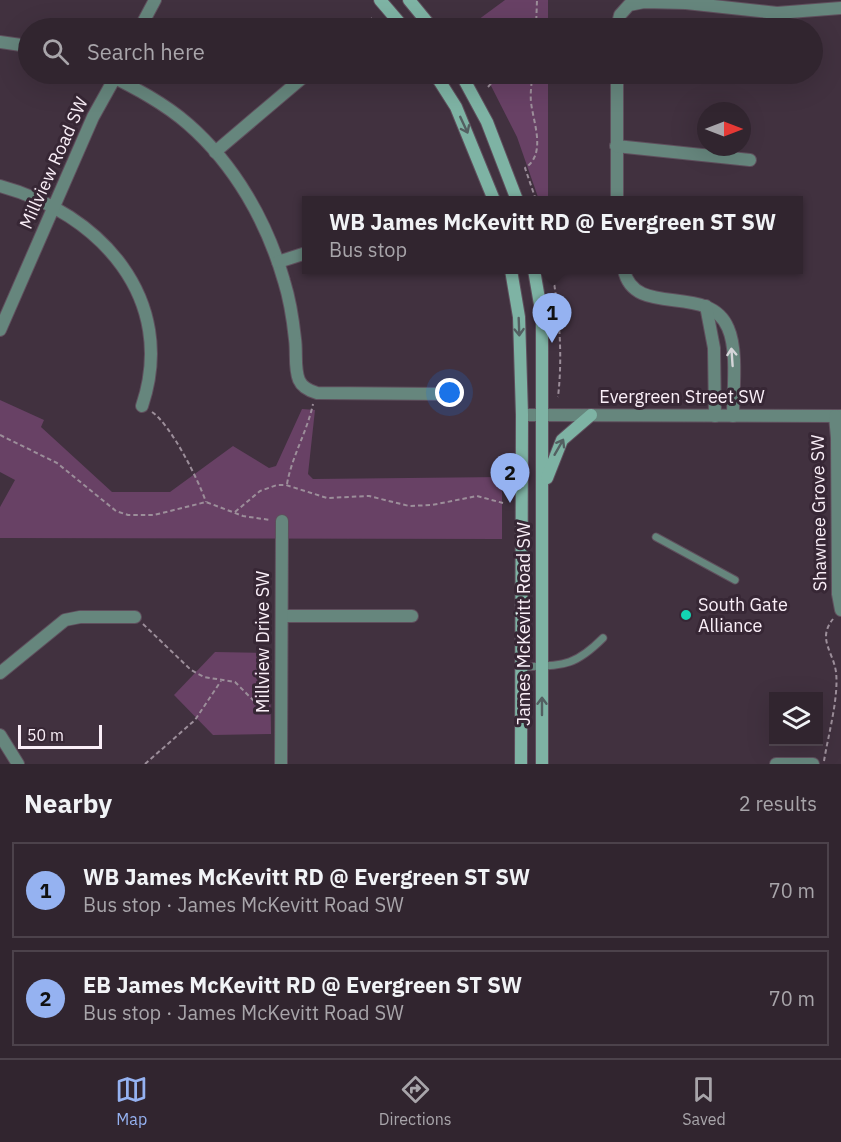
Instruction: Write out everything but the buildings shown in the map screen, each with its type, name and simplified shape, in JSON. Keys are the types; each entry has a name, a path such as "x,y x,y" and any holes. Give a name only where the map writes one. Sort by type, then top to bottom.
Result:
{"main road":[{"path":"380,0 395,18"},
{"path":"410,0 424,18"},
{"path":"441,84 460,116 492,196"},
{"path":"466,84 491,130 515,196"},
{"name":"James McKevitt Road SW","path":"513,274 519,317 522,415 521,764"},
{"name":"James McKevitt Road SW","path":"535,274 542,316 542,764"},
{"path":"543,490 562,440 591,415"}],"street":[{"path":"145,18 155,0"},
{"path":"619,18 634,3 686,3 777,13 841,8"},
{"path":"0,42 18,45"},
{"name":"Millview Road SW","path":"0,330 109,84"},
{"path":"128,84 188,123 215,152 252,205 278,262 293,321 297,373 304,386 317,393 448,394"},
{"path":"215,152 295,84"},
{"path":"617,84 617,196"},
{"path":"616,146 750,160"},
{"path":"0,186 54,207 90,230 107,246 135,287 144,309 152,343 152,369 142,406"},
{"path":"278,262 302,254"},
{"path":"626,274 630,286 641,295 706,306 722,317 730,333 733,416"},
{"path":"706,306 714,348 715,416"},
{"name":"Evergreen Street SW","path":"522,415 838,416"},
{"name":"Shawnee Grove SW","path":"838,416 838,594 841,610"},
{"name":"Millview Drive SW","path":"281,764 282,521"},
{"path":"282,616 412,616"},
{"path":"0,674 65,620 81,617 135,617"},
{"path":"0,735 18,764"},
{"path":"776,764 813,764"}],"lane":[{"path":"656,537 735,580"},
{"path":"521,667 571,664 603,638"}],"path":[{"path":"536,18 537,0"},
{"path":"532,84 531,103 537,139 532,162 525,168 534,196"},
{"path":"553,274 559,320 561,373 558,398"},
{"path":"286,485 295,452 311,417 317,393"},
{"path":"142,406 159,417 194,475 206,502"},
{"path":"0,435 57,463 116,512 128,515 154,514 206,502 257,519 282,521"},
{"path":"235,512 261,491 277,485 286,485 327,498 369,496 409,506 432,505 477,496 504,503"},
{"path":"823,764 836,671 825,643 826,629 841,610"},
{"path":"135,617 191,670 204,677 235,682 254,701 281,705"},
{"path":"145,764 195,720 221,681"}],"shaded area":[{"path":"505,0 548,0 548,18 481,18"},
{"path":"490,84 548,84 548,196 538,196 517,137"},
{"path":"0,400 44,420 41,427 112,492 170,492 233,446 269,468 276,466 302,409 315,410 308,474 313,479 502,477 502,539 0,538 0,507 15,480 0,472"},
{"path":"215,652 270,653 271,734 213,735 174,695"}],"place":[{"name":"WB James McKevitt RD @ Evergreen ST SW","path":"552,343"},
{"name":"EB James McKevitt RD @ Evergreen ST SW","path":"510,503"},
{"name":"South Gate Alliance","path":"686,615"}]}
